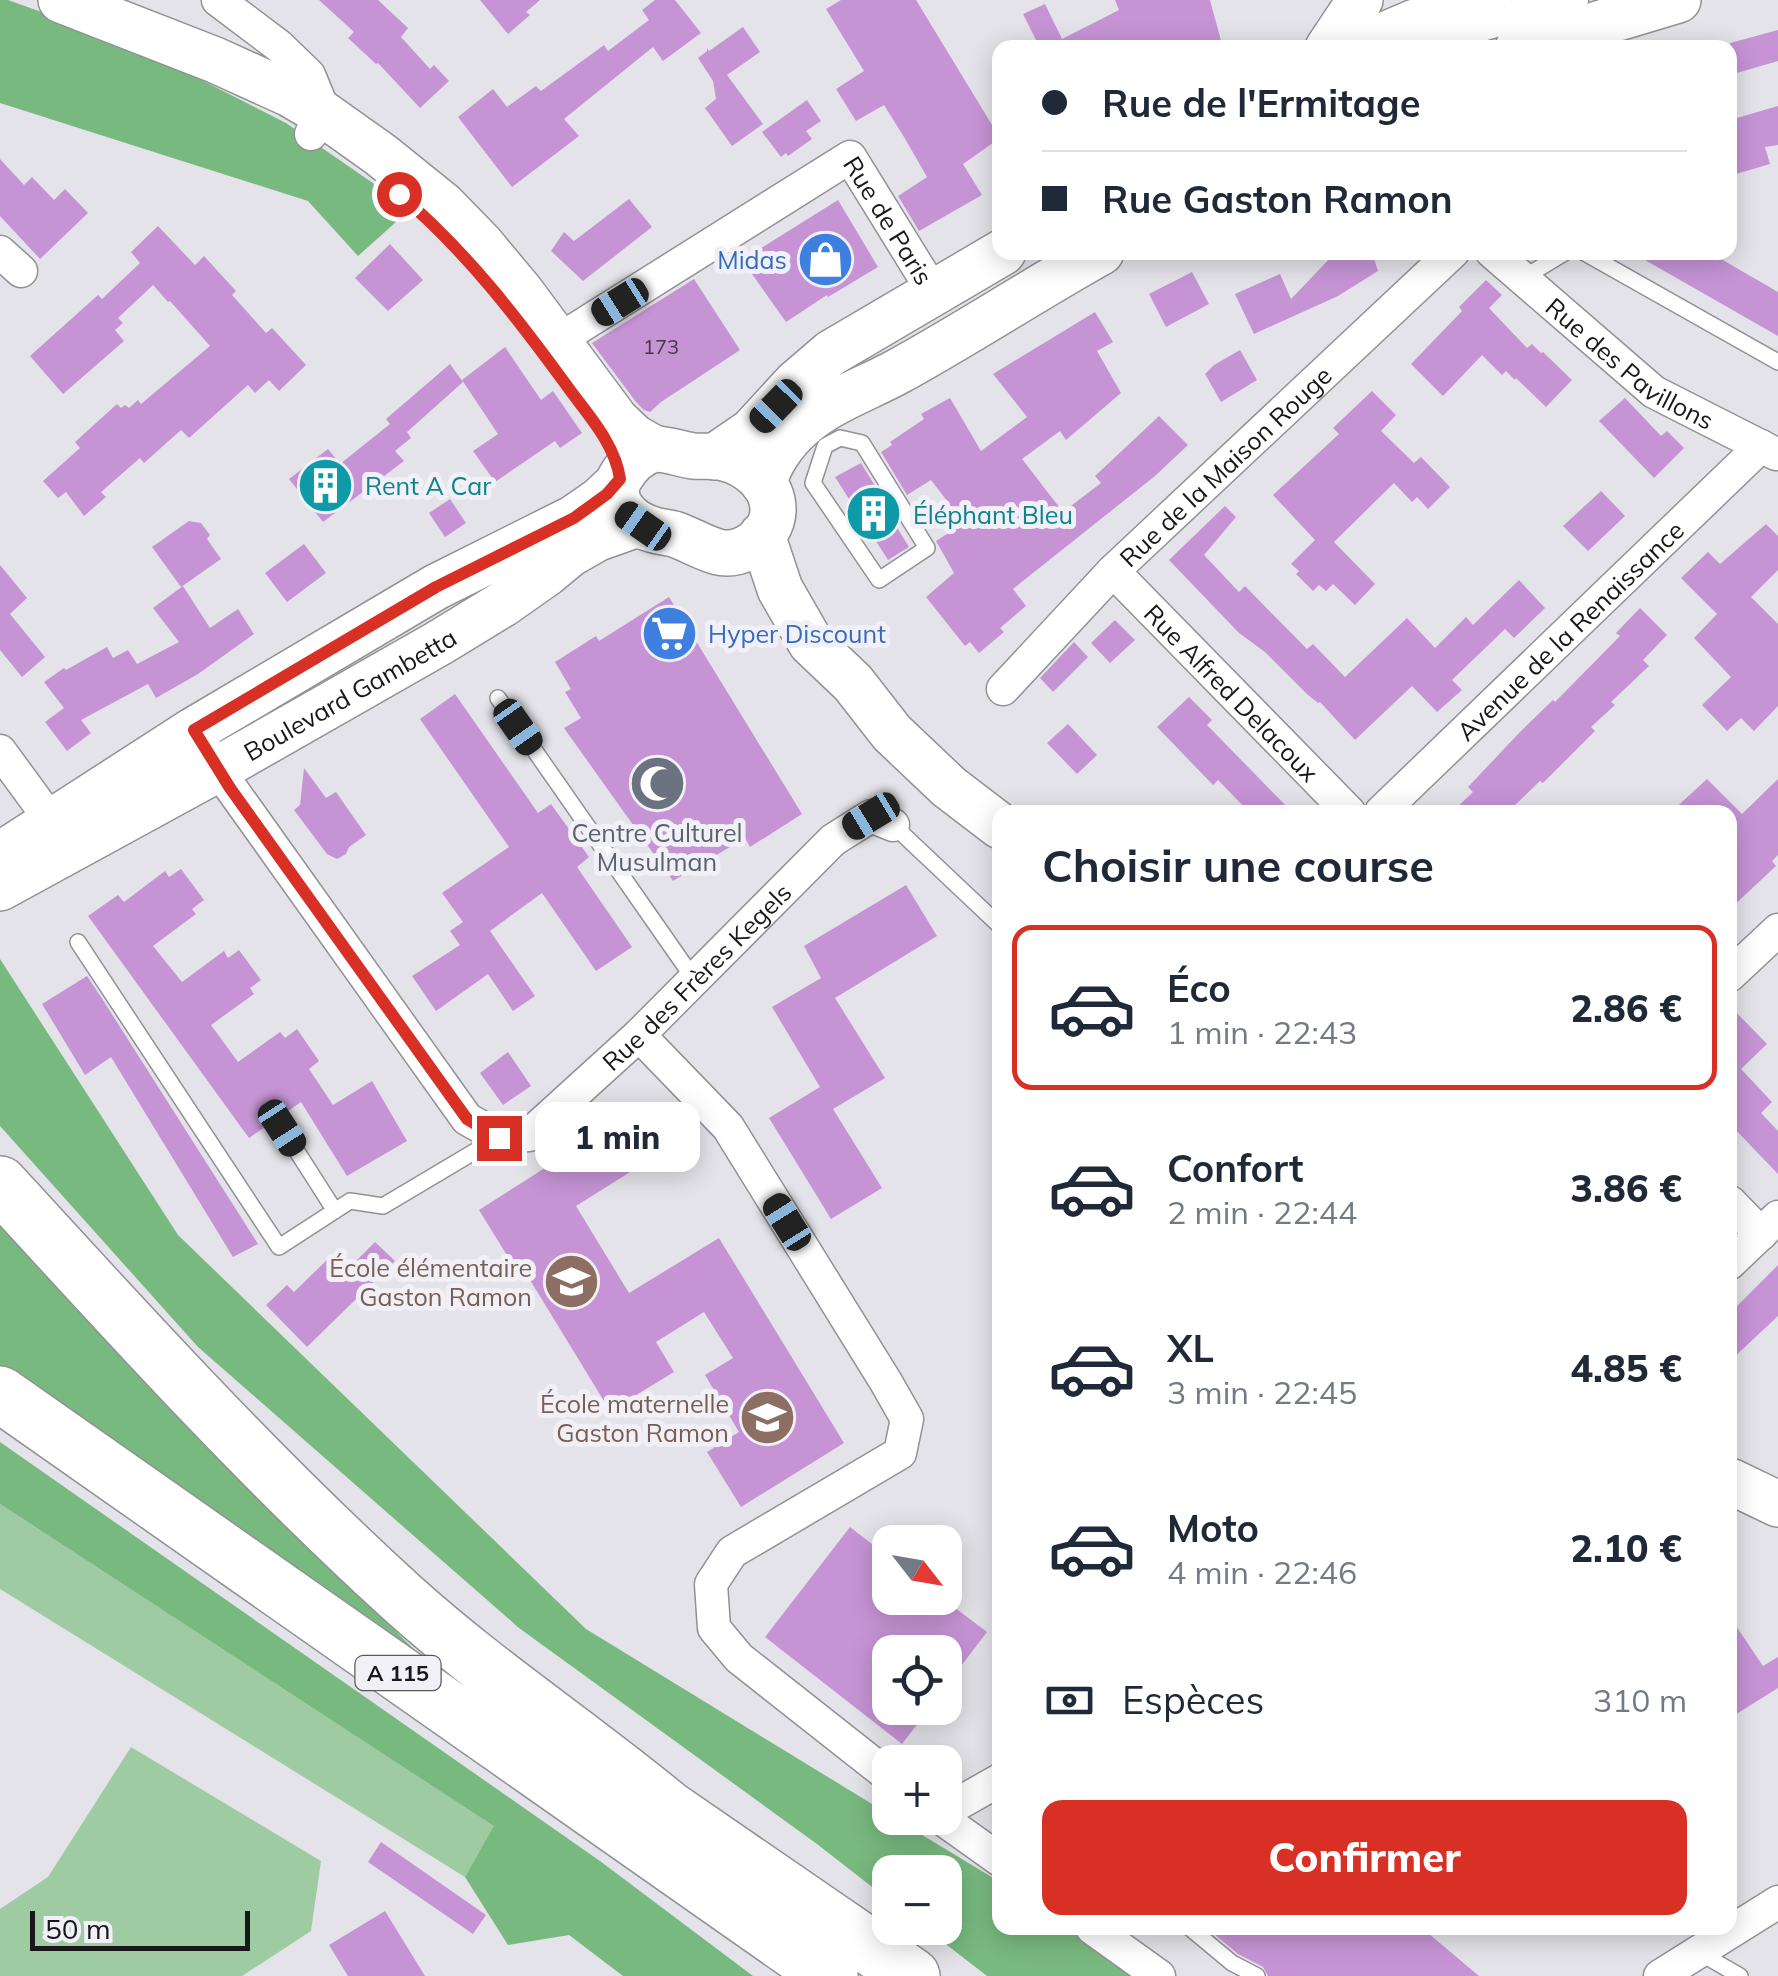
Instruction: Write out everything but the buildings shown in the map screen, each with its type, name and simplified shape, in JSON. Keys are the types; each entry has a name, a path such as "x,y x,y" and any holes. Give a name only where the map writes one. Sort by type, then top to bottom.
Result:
{"highway":[{"name":"A 115","path":"0,1184 271,1474 404,1600 515,1692 670,1809 912,1976"},
{"name":"A 115","path":"0,1394 815,1968"}],"main road":[{"path":"61,0 290,94 316,124 422,213 464,254 521,322 597,428 618,465 616,498 626,514 643,526 713,550 745,550 762,535 773,514 773,505 756,474 741,464 714,456 655,449 634,437 616,420 500,266 461,222 412,179 316,124"},
{"path":"1333,40 1360,0"},
{"path":"1545,40 1678,0"},
{"path":"1385,40 1438,26"},
{"path":"714,456 752,430 831,353 992,259"},
{"path":"764,484 772,463 799,427 835,422 894,374 1087,260"},
{"path":"618,482 632,462 655,449"},
{"name":"Boulevard Gambetta","path":"0,888 194,730 436,587 574,518 618,482"},
{"name":"Boulevard Gambetta","path":"0,855 62,836 218,769 439,644 503,604 570,554 598,538 643,526"},
{"path":"762,535 780,588 810,643"},
{"path":"713,550 760,600 853,683 906,718 941,749 992,812"},
{"path":"1737,1484 1778,1504"}],"street":[{"path":"218,0 297,61 309,75 321,104 316,124"},
{"path":"1438,26 1492,23 1572,0"},
{"name":"Rue de Paris","path":"557,341 850,157 934,293"},
{"name":"Rue de la Maison Rouge","path":"1003,688 1113,572 1445,260"},
{"name":"Rue des Pavillons","path":"1501,260 1654,392 1769,451"},
{"name":"Avenue de la Renaissance","path":"1389,805 1769,451"},
{"name":"Rue Alfred Delacoux","path":"1113,572 1342,805"},
{"path":"194,730 467,1119 499,1138"},
{"path":"0,751 62,836"},
{"name":"Rue des Frères Kegels","path":"499,1138 529,1135 638,1035 833,840 871,816 893,825"},
{"path":"1737,968 1778,930"},
{"path":"638,1035 728,1127 907,1419 900,1453 732,1552 711,1584 714,1628 740,1658 872,1763"},
{"path":"1737,1206 1769,1225 1737,1257"},
{"path":"962,1803 992,1785"},
{"path":"962,1829 992,1854"},
{"path":"1737,1928 1778,1902"},
{"path":"1102,1935 1159,1976"},
{"path":"1660,1976 1726,1935"}],"lane":[{"path":"1521,279 1553,260"},
{"path":"1597,260 1778,362"},
{"path":"835,422 862,443 927,548 879,580 813,483 835,422"},
{"path":"498,698 694,979"},
{"path":"893,825 992,918"},
{"path":"78,942 279,1247 350,1201 383,1206 499,1138"},
{"path":"282,1128 335,1211"},
{"path":"1198,1935 1232,1963 1257,1976"},
{"path":"1699,1952 1740,1976"}],"green space":[{"path":"0,0 131,44 286,123 380,188 405,214 358,256 308,201 0,103"},
{"path":"0,959 178,1235 586,1629 872,1804 872,1835 922,1835 955,1855 872,1855 872,1887 519,1628 198,1347 0,1126"},
{"path":"0,1225 252,1490 426,1661 0,1371"},
{"path":"0,1442 600,1861 753,1976 623,1976 569,1935 508,1945 465,1877 494,1826 0,1504"},
{"path":"0,1504 495,1826 465,1877 0,1589"},
{"path":"131,1747 321,1861 311,1931 242,1976 0,1976 0,1909 48,1877"},
{"path":"962,1859 992,1877 992,1935 1078,1935 1137,1976 987,1976 947,1945 962,1945"}],"place":[{"name":"Midas","path":"826,259"},
{"name":"Rent A Car","path":"326,485"},
{"name":"Éléphant Bleu","path":"874,514"},
{"name":"Hyper Discount","path":"669,633"},
{"name":"Centre Culturel Musulman","path":"657,783"},
{"name":"École élémentaire Gaston Ramon","path":"571,1281"},
{"name":"École maternelle Gaston Ramon","path":"768,1417"}],"route":[{"path":"399,194 464,254 521,322 604,438 618,465 620,479 607,494 574,518 369,624 194,730 230,788 467,1119 499,1138"}]}
